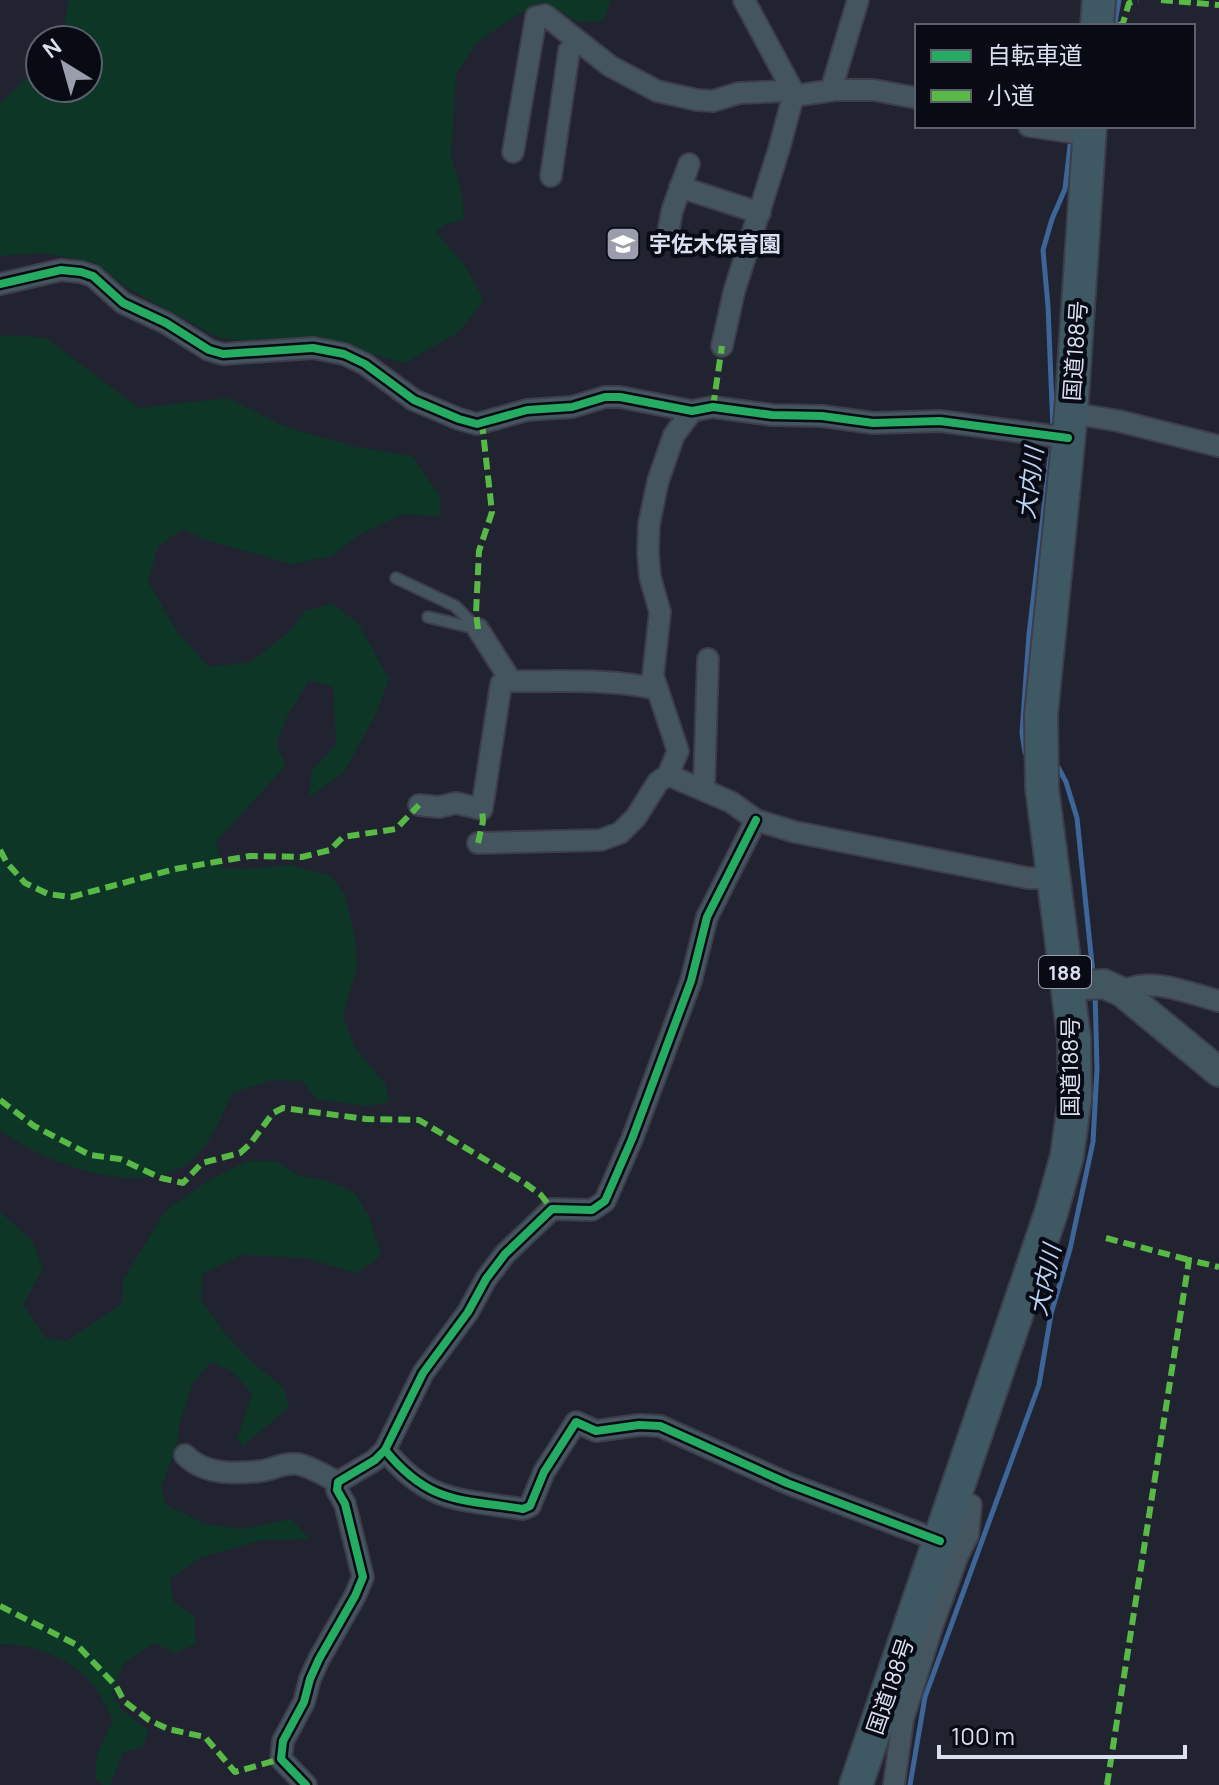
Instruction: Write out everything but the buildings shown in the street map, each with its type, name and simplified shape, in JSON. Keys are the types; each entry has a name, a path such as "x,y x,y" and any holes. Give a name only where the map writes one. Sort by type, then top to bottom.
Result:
{"highway":[{"path":"1097,24 1099,0"},
{"name":"国道188号","path":"856,1785 1051,1213 1067,1156 1075,1097 1074,1038 1094,987 1053,878 1042,788 1041,715 1069,425 1089,131"}],"main road":[{"path":"1094,987 1219,1072"}],"street":[{"path":"722,346 734,292 794,93 744,0"},
{"path":"835,90 834,80 858,0"},
{"path":"513,152 536,17 545,15 610,66 657,91 697,100 713,101 739,93 835,90 874,90 915,98"},
{"path":"551,176 569,51 578,42"},
{"path":"1053,128 1089,131"},
{"path":"667,239 672,211 689,164"},
{"path":"680,187 760,213"},
{"path":"0,284 61,270 81,272 93,276 123,303 166,323 209,350 223,354 313,348 344,354 365,364 414,400 477,424 527,410 572,407 605,397 620,397 692,411 713,407 873,423 940,421 1069,425 1119,421 1219,446"},
{"path":"478,843 601,840 620,833 636,817 658,782 668,775 678,751 653,676 660,612 650,577 649,524 667,452 674,435 692,411"},
{"path":"478,629 508,681"},
{"path":"704,789 708,659"},
{"path":"419,805 439,807 456,803 482,809 501,684 508,681 642,685 657,689"},
{"path":"668,775 731,802 756,820 795,832 1028,878 1053,878"},
{"path":"338,1482 375,1460 385,1450 423,1373 468,1312 486,1279 505,1254 552,1209 592,1210 605,1201 632,1139 691,981 707,917 756,820"},
{"path":"1094,987 1150,984 1219,1001"},
{"path":"385,1450 403,1472 422,1487 448,1498 523,1509 530,1506 544,1472 576,1422 596,1431 639,1425 660,1426 787,1483 940,1541"},
{"path":"185,1455 193,1464 209,1471 262,1471 297,1464 338,1482"},
{"path":"306,1785 281,1759 283,1741 304,1702 319,1659 363,1577 345,1504 337,1490 338,1482"},
{"path":"894,1785 903,1719 933,1624 968,1535 971,1505 955,1498"}],"lane":[{"path":"396,578 455,606 478,629"},
{"path":"428,617 478,629"}],"green space":[{"path":"69,0 611,0 603,21 578,22 543,2 517,15 476,43 456,75 451,157 462,192 464,219 444,225 436,232 465,266 484,300 459,332 404,363 320,339 262,342 219,338 126,287 94,262 42,253 0,256 0,104 24,81 24,104 104,104 104,24 65,24"},
{"path":"0,336 46,338 139,408 228,398 286,427 356,447 412,456 440,496 440,516 403,514 357,536 332,556 292,564 203,539 183,529 158,546 148,582 178,633 209,667 251,662 290,631 305,611 332,604 358,623 389,679 375,716 344,772 309,797 312,771 336,744 333,687 309,680 287,717 276,744 286,765 216,842 222,868 290,865 331,876 345,896 355,938 357,968 343,1016 355,1048 386,1085 389,1102 367,1106 316,1099 303,1081 272,1080 233,1093 200,1152 185,1165 148,1177 106,1175 66,1165 0,1131"},
{"path":"247,1161 276,1161 298,1175 328,1181 354,1192 370,1218 381,1256 356,1273 306,1258 242,1255 202,1274 201,1300 227,1336 256,1366 283,1387 289,1407 243,1446 237,1439 252,1394 233,1372 211,1362 193,1383 179,1426 177,1448 161,1486 166,1505 205,1524 242,1529 292,1519 310,1539 263,1540 201,1557 170,1579 174,1603 195,1616 195,1644 175,1653 154,1643 124,1663 112,1693 121,1709 148,1730 143,1747 123,1752 110,1785 103,1785 95,1779 97,1755 113,1720 95,1687 76,1668 52,1655 27,1647 0,1644 0,1212 32,1240 43,1269 23,1305 46,1338 67,1341 122,1304 123,1280 165,1211 209,1180"}],"waterway":[{"name":"大内川","path":"1115,23 1119,0"},
{"name":"大内川","path":"1053,430 1043,250 1065,189 1071,137"},
{"name":"大内川","path":"1025,753 1022,733 1029,634 1052,440"},
{"name":"大内川","path":"1058,767 1077,818 1093,974"},
{"name":"大内川","path":"910,1785 925,1697 1039,1385 1051,1314 1070,1249 1093,1142 1097,1069 1095,992"}],"marked path":[{"path":"1121,24 1129,3 1138,0"},
{"path":"1161,0 1219,5"},
{"path":"713,407 722,346"},
{"path":"478,629 479,551 492,512 482,423"},
{"path":"0,850 25,883 48,894 71,897 175,869 250,856 302,857 330,850 343,837 396,829 419,805"},
{"path":"478,843 482,809"},
{"path":"0,1100 34,1126 90,1155 120,1159 161,1178 183,1183 202,1163 240,1153 273,1113 283,1108 366,1119 419,1120 526,1184 541,1195 552,1209"},
{"path":"1106,1238 1189,1260"},
{"path":"1107,1785 1189,1260 1219,1267"},
{"path":"0,1606 77,1645 116,1686 124,1701 149,1720 168,1729 205,1737 235,1772 281,1759"}],"cycle path":[{"path":"0,284 61,270 81,272 93,276 123,303 166,323 209,350 223,354 313,348 344,354 365,364 414,400 477,424 527,410 572,407 605,397 620,397 692,411 713,407 873,423 940,421 1068,438"},
{"path":"306,1785 281,1759 283,1741 304,1702 319,1659 363,1577 345,1504 337,1490 338,1482 375,1460 385,1450 423,1373 468,1312 486,1279 505,1254 552,1209 592,1210 605,1201 632,1139 691,981 707,917 756,820"},
{"path":"385,1450 401,1468 431,1490 463,1500 523,1509 530,1506 544,1472 576,1422 596,1431 639,1425 660,1426 787,1483 940,1541"}],"place":[{"name":"宇佐木保育園","path":"623,244"}]}
